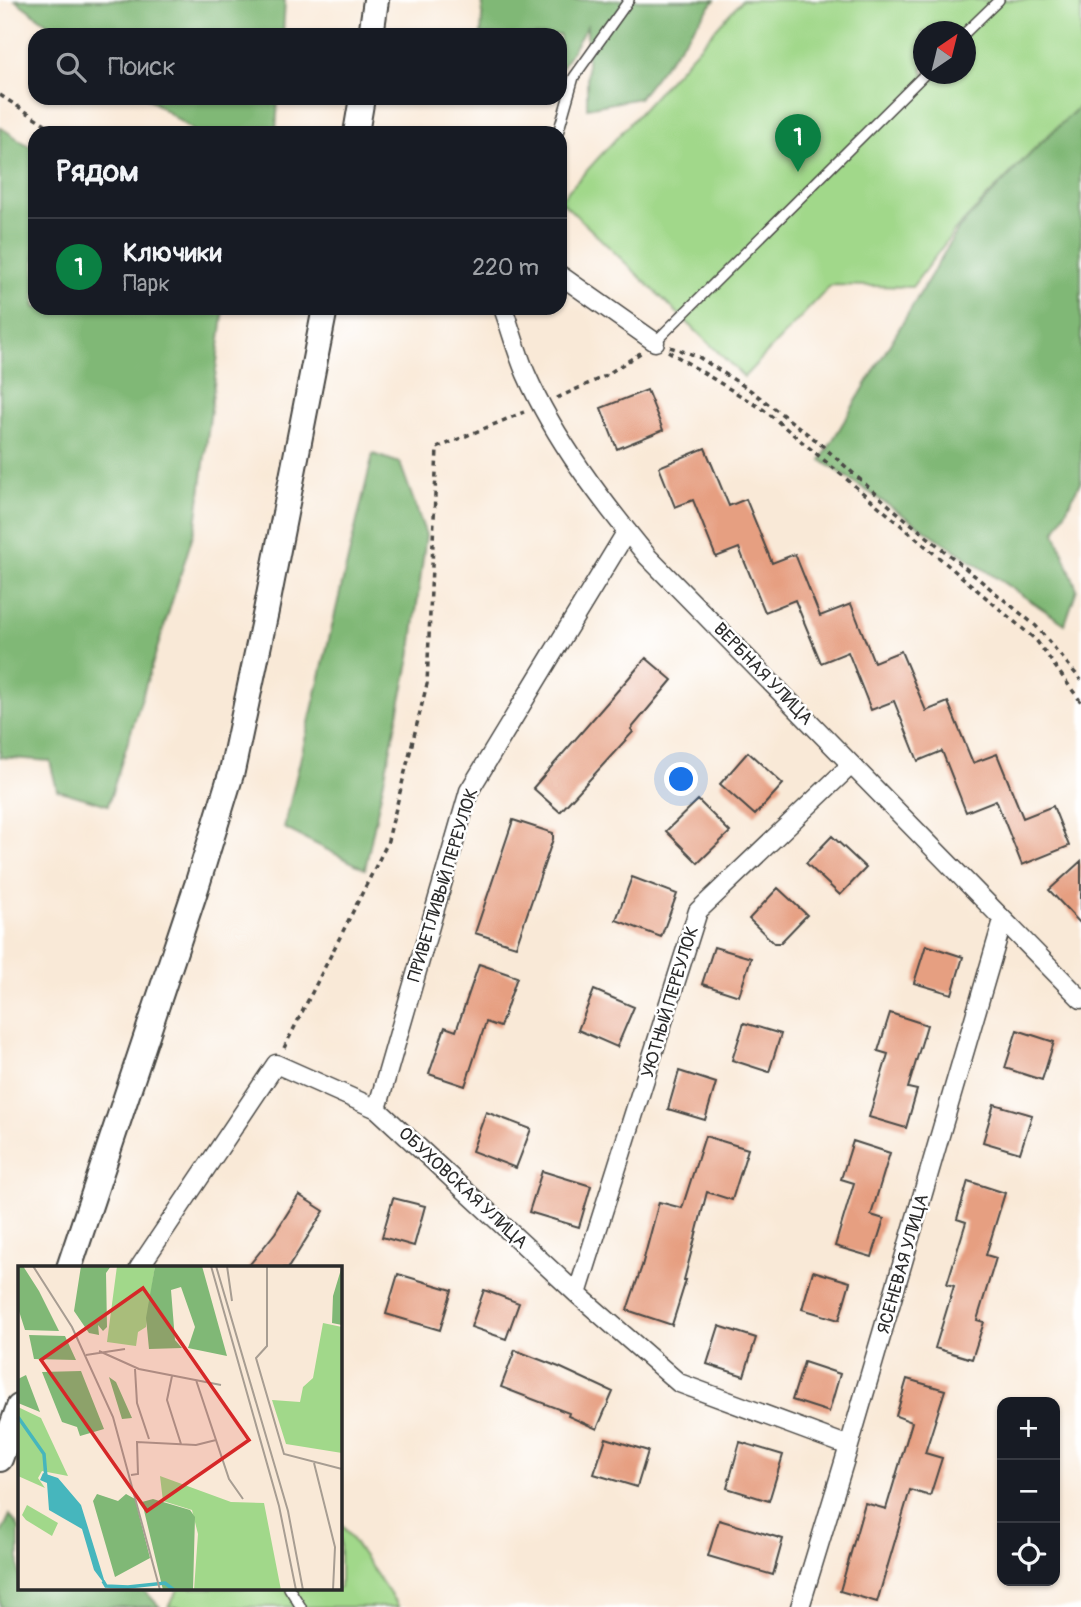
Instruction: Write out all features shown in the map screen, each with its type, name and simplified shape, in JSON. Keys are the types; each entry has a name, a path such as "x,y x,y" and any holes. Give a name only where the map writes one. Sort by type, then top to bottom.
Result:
{"main road":[{"path":"372,28 376,0"},
{"path":"357,126 361,105"},
{"path":"70,1266 197,885 232,771 324,315"},
{"path":"0,1459 18,1410"}],"street":[{"path":"567,280 655,342"},
{"name":"ВЕРБНАЯ УЛИЦА","path":"505,315 526,373 549,421 648,557 1081,999"},
{"name":"ПРИВЕТЛИВЫЙ ПЕРЕУЛОК","path":"377,1109 469,791 627,531"},
{"name":"УЮТНЫЙ ПЕРЕУЛОК","path":"578,1294 698,911 851,765"},
{"name":"ЯСЕНЕВАЯ УЛИЦА","path":"800,1607 1003,920"},
{"path":"140,1266 276,1064"},
{"name":"ОБУХОВСКАЯ УЛИЦА","path":"276,1064 377,1109 679,1383 849,1446"}],"lane":[{"path":"567,103 575,77 629,0"},
{"path":"976,22 999,0"},
{"path":"655,342 915,84"},
{"path":"560,126 566,105"},
{"path":"290,1590 301,1607"}],"path":[{"path":"0,95 48,126"},
{"path":"276,1064 387,844 427,684 437,448 603,377 638,356 655,342"},
{"path":"655,342 697,356 750,390 817,441 892,508 1036,626 1081,680"},
{"path":"655,342 764,410 843,476 1036,640 1081,702"}],"green space":[{"path":"15,0 285,0 283,28 53,28"},
{"path":"483,0 715,0 639,98 587,108 587,26 567,59 567,28 481,28"},
{"path":"742,0 1081,0 1081,105 956,229 912,287 831,285 744,377 567,207 567,192"},
{"path":"158,105 278,105 276,126 186,126"},
{"path":"1081,105 1081,481 1055,532 1077,589 1065,624 821,460 959,228"},
{"path":"0,127 28,145 28,315 223,315 196,525 108,805 57,790 50,761 0,757"},
{"path":"373,454 400,463 426,535 410,658 365,869 284,828"},
{"path":"10,1515 18,1527 18,1590 144,1590 160,1607 0,1607 0,1536"},
{"path":"341,1523 399,1607 168,1607 178,1590 341,1590"}],"building":[{"path":"647,390 663,430 617,449 601,408"},
{"path":"705,448 729,506 746,499 772,563 795,554 820,616 851,604 874,662 901,651 926,711 948,702 973,763 997,754 1023,818 1053,806 1069,846 1022,865 996,800 966,812 942,751 918,761 894,701 871,710 848,652 821,663 795,600 765,612 739,548 716,557 693,500 675,507 659,467"},
{"path":"646,658 672,680 631,729 633,732 560,812 533,788"},
{"path":"748,752 783,784 755,815 720,784"},
{"path":"698,800 730,832 698,863 666,831"},
{"path":"513,820 553,833 516,946 475,933"},
{"path":"832,836 866,868 840,895 806,863"},
{"path":"1081,861 1081,924 1049,890"},
{"path":"632,877 677,894 661,937 616,920"},
{"path":"778,888 807,915 780,943 774,943 749,919"},
{"path":"926,945 963,957 952,994 914,983"},
{"path":"714,947 751,958 739,996 702,984"},
{"path":"479,964 517,977 500,1027 486,1022 465,1086 429,1074 445,1027 456,1031"},
{"path":"594,990 634,1007 617,1047 578,1030"},
{"path":"890,1013 927,1025 908,1088 917,1090 906,1128 869,1117 888,1054 878,1051"},
{"path":"744,1023 781,1034 769,1072 732,1060"},
{"path":"1017,1030 1054,1042 1042,1080 1005,1068"},
{"path":"679,1071 716,1083 705,1120 668,1109"},
{"path":"994,1104 1032,1115 1020,1153 983,1142"},
{"path":"486,1112 531,1129 516,1168 472,1151"},
{"path":"705,1136 748,1149 732,1200 707,1192 672,1325 627,1310 659,1202 682,1208"},
{"path":"853,1141 890,1153 871,1215 884,1219 872,1257 835,1246 854,1183 841,1179"},
{"path":"542,1171 591,1186 579,1227 529,1212"},
{"path":"968,1181 1005,1193 986,1255 996,1258 977,1320 984,1322 972,1359 935,1348 954,1286 947,1284 966,1222 957,1219"},
{"path":"299,1195 324,1211 289,1266 249,1266 275,1233"},
{"path":"393,1198 425,1206 414,1246 382,1237"},
{"path":"813,1271 850,1282 839,1320 802,1309"},
{"path":"398,1274 452,1290 440,1330 386,1314"},
{"path":"484,1290 519,1303 506,1339 471,1327"},
{"path":"719,1326 756,1338 744,1376 707,1364"},
{"path":"515,1350 613,1392 597,1429 568,1416 569,1413 501,1387"},
{"path":"804,1362 840,1374 829,1412 792,1400"},
{"path":"907,1379 945,1390 925,1453 942,1458 930,1496 910,1490 877,1602 840,1591 865,1503 886,1509 912,1422 896,1416"},
{"path":"606,1438 648,1451 637,1487 594,1474"},
{"path":"740,1442 783,1455 769,1501 727,1488"},
{"path":"719,1520 783,1539 773,1575 708,1556"}],"place":[{"name":"Ключики","path":"798,172"}]}
